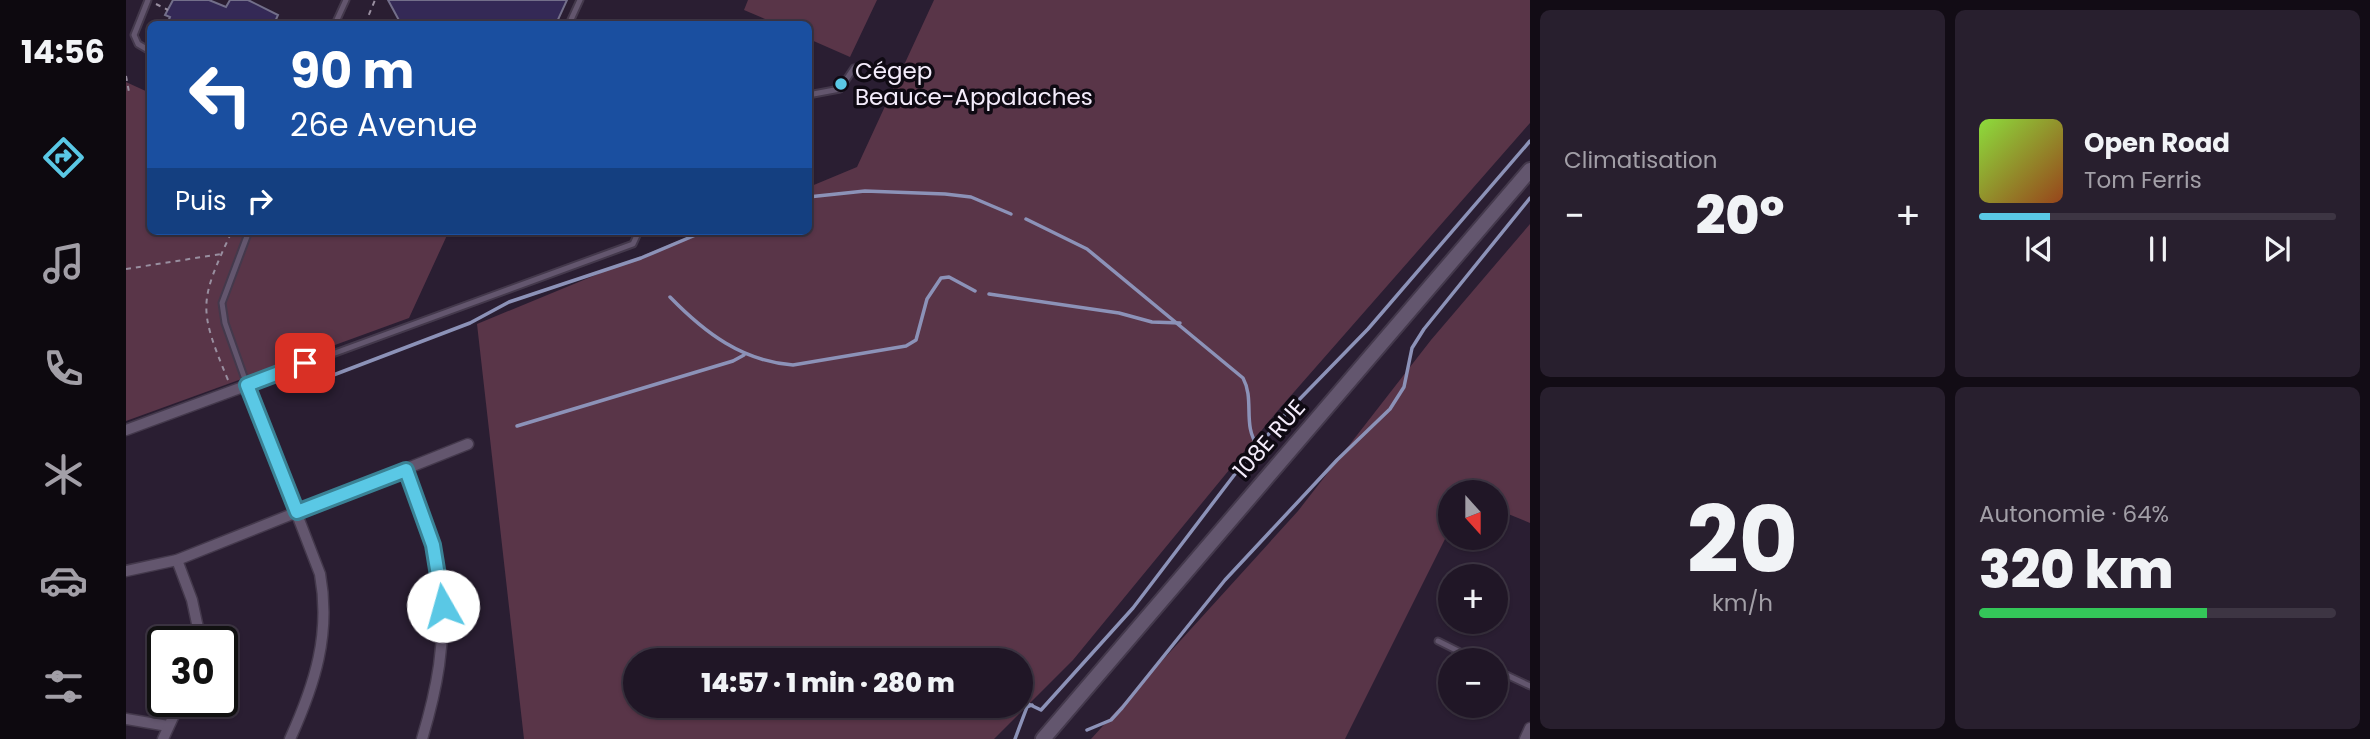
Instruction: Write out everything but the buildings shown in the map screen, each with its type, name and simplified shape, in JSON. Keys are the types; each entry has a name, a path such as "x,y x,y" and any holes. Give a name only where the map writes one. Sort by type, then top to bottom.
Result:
{"main road":[{"name":"108E RUE","path":"1043,739 1530,170"}],"street":[{"path":"126,430 305,363"},
{"path":"247,385 320,574 326,620 316,676 290,739"},
{"path":"126,571 177,560 468,444"},
{"path":"406,470 433,545 443,606 439,676 422,739"},
{"path":"177,560 192,600 198,626"},
{"path":"163,739 172,717"},
{"path":"126,719 168,726"},
{"path":"1525,739 1530,728"}],"lane":[{"path":"147,49 138,44 134,35 148,0"},
{"path":"336,21 346,0"},
{"path":"570,21 580,0"},
{"path":"812,94 840,89 854,68"},
{"path":"247,385 225,323 222,303 248,235"},
{"path":"305,363 633,244 637,235"},
{"path":"1438,641 1452,648"},
{"path":"1508,676 1530,686"}],"path":[{"path":"148,0 168,10"},
{"path":"366,21 375,0"},
{"path":"126,76 129,92 126,92"},
{"path":"126,269 222,254"}],"shaded area":[{"path":"748,0 877,0 850,57 812,40 812,21 770,21 744,10"},
{"path":"934,0 1530,0 1530,123 1280,408 1073,660 1033,700 1033,648 623,648 623,718 1015,718 994,739 524,739 477,324 692,235 812,235 812,186 857,167"},
{"path":"126,82 147,92 147,235 447,235 409,318 126,421"},
{"path":"1530,224 1530,523 1508,514 1508,480 1438,480 1440,550 1345,739 1091,739 1298,511 1431,340"}],"waterway":[{"path":"1033,706 1041,710 1133,608 1235,474 1288,411 1368,329 1530,141"},
{"path":"812,197 865,191 945,194 971,197 1011,214"},
{"path":"1087,730 1111,720 1225,580 1337,460 1390,409 1404,387 1412,348 1424,329 1530,198"},
{"path":"1026,219 1087,249 1243,378 1248,395 1249,421 1258,446"},
{"path":"315,382 470,323 509,302 641,258 696,235"},
{"path":"670,297 697,322 726,343 757,358 793,365 906,346 916,340 927,299 941,278 949,277 975,291"},
{"path":"989,294 1119,313 1152,322 1180,323"},
{"path":"517,426 733,361 744,355"},
{"path":"1015,739 1023,718"}],"place":[{"name":"Cégep Beauce-Appalaches","path":"841,84"}],"route":[{"path":"305,363 247,385 297,512 406,470 433,545 441,578 443,606"}]}
